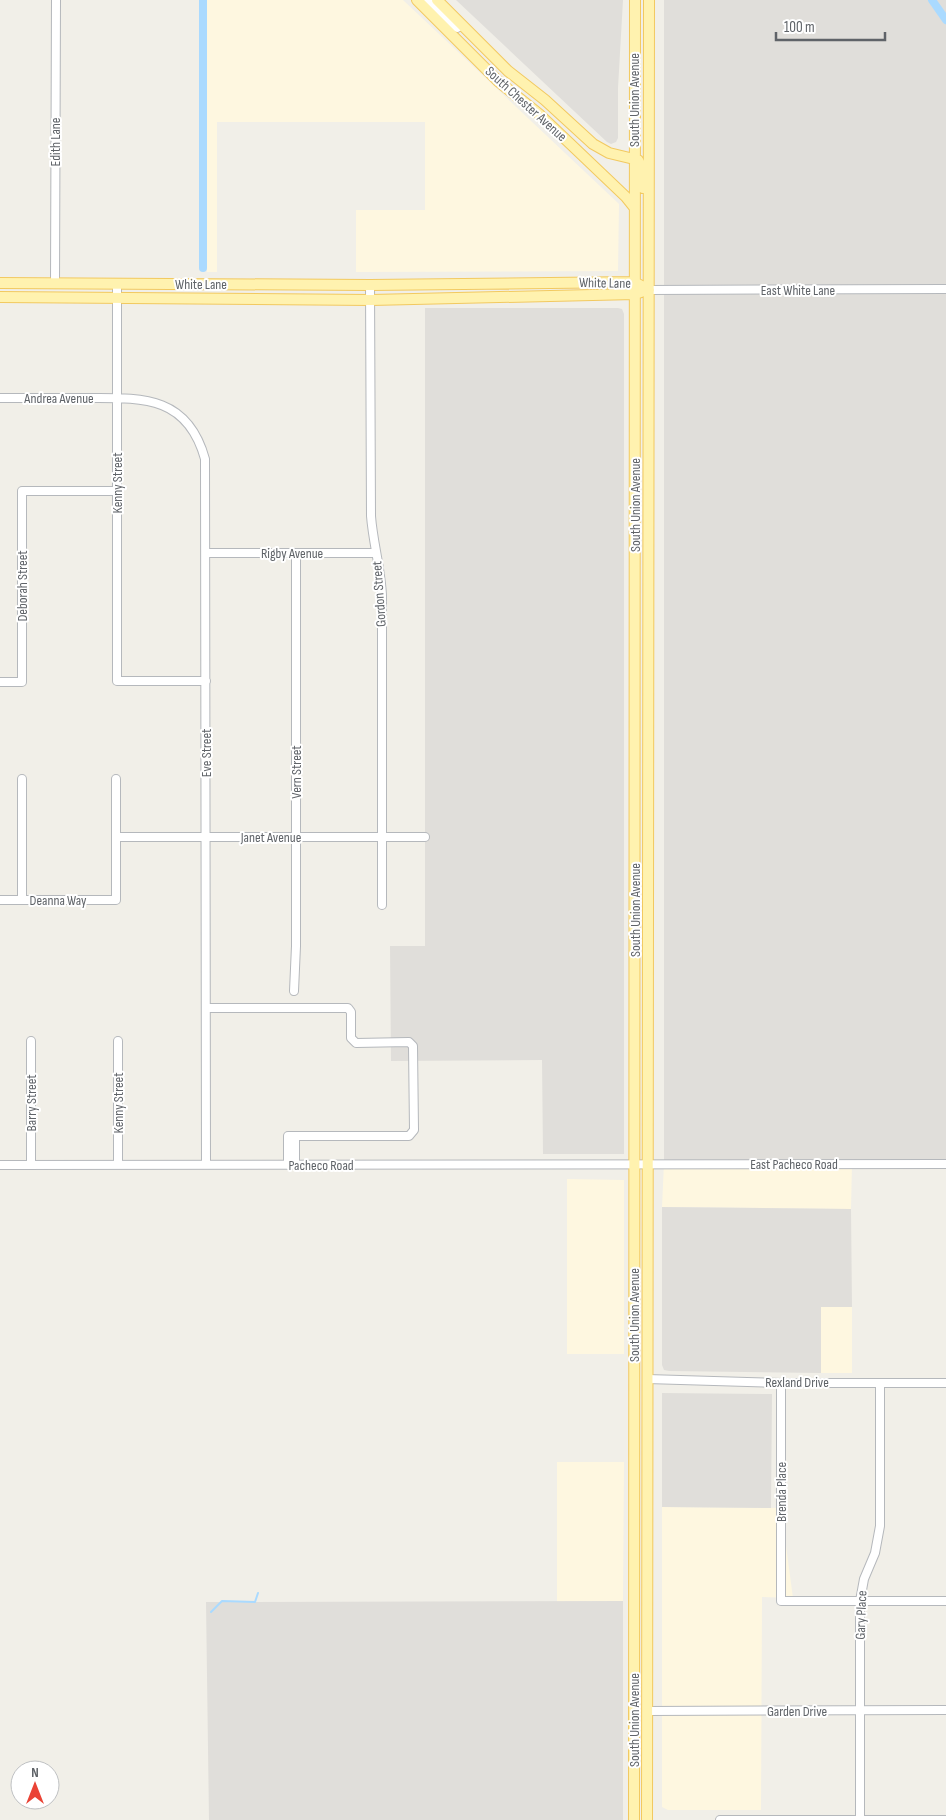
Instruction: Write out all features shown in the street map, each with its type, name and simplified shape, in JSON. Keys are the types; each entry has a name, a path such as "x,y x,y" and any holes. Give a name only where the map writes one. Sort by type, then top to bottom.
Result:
{"main road":[{"name":"South Chester Avenue","path":"417,0 498,81 540,115 626,197 634,207"},
{"name":"South Chester Avenue","path":"437,0 508,71 545,100 592,144 609,153 634,158"},
{"name":"South Union Avenue","path":"634,0 635,771 641,1164 647,1379 648,1820"},
{"name":"South Union Avenue","path":"634,1820 634,1291 641,1164 648,837 649,1"},
{"path":"634,158 640,162 642,169 645,215 649,228"},
{"name":"White Lane","path":"0,283 370,285 634,282 649,290"},
{"name":"White Lane","path":"0,298 371,300 635,294 649,290"},
{"path":"635,414 642,431 642,477 643,481 649,482"},
{"path":"635,534 642,536 641,591 648,602"},
{"path":"635,651 642,666 641,716 644,720 648,719"},
{"path":"635,771 641,774 642,827 648,837"},
{"path":"634,1291 640,1312 642,1374 647,1379"},
{"path":"634,1375 637,1376 640,1386 641,1443 647,1464"},
{"path":"634,1624 640,1644 641,1704 647,1711"}],"street":[{"name":"Edith Lane","path":"55,284 56,0"},
{"path":"427,0 453,26 457,28 462,25"},
{"name":"Kenny Street","path":"117,284 117,681 206,681"},
{"name":"Gordon Street","path":"370,285 371,516 376,553 380,567 382,596 382,904"},
{"name":"East White Lane","path":"649,290 946,290"},
{"name":"Andrea Avenue","path":"0,398 117,398"},
{"name":"Eve Street","path":"117,398 150,400 171,409 185,420 199,439 207,470 206,1165"},
{"name":"Deborah Street","path":"0,682 22,682 22,491 117,491"},
{"name":"Rigby Avenue","path":"207,552 376,553"},
{"name":"Vern Street","path":"294,991 296,946 296,553"},
{"path":"22,779 22,900"},
{"path":"116,779 116,837"},
{"name":"Janet Avenue","path":"116,837 425,837"},
{"name":"Deanna Way","path":"0,900 116,900 116,837"},
{"path":"206,1008 348,1008 351,1012 351,1038 356,1043 409,1042 413,1046 414,1130 409,1136 294,1136 291,1165"},
{"name":"Barry Street","path":"31,1165 32,1041"},
{"name":"Kenny Street","path":"118,1041 118,1165"},
{"name":"East Pacheco Road","path":"641,1164 946,1164"},
{"name":"Pacheco Road","path":"0,1165 641,1164"},
{"name":"Rexland Drive","path":"647,1379 781,1383 946,1383"},
{"name":"Brenda Place","path":"781,1383 781,1601 860,1601"},
{"name":"Gary Place","path":"860,1820 860,1601 864,1578 875,1552 880,1526 880,1383"},
{"path":"860,1601 946,1601"},
{"name":"Garden Drive","path":"647,1711 946,1710"},
{"path":"720,1820 946,1820"}],"shaded area":[{"path":"207,0 403,0 619,204 618,271 356,272 356,210 425,210 425,122 217,122 217,272 207,272"},
{"path":"456,0 623,0 618,88 618,138 616,142 611,144 607,142"},
{"path":"664,0 946,0 946,1160 852,1164 664,1162"},
{"path":"425,308 618,308 622,309 624,314 624,1154 543,1154 542,1060 391,1061 390,946 425,946"},
{"path":"664,1162 852,1164 851,1209 662,1207"},
{"path":"567,1179 624,1180 624,1354 567,1354"},
{"path":"662,1207 851,1209 852,1307 821,1307 821,1373 664,1370 662,1365"},
{"path":"821,1307 852,1307 852,1373 821,1373"},
{"path":"662,1393 772,1394 771,1508 662,1507"},
{"path":"557,1462 624,1462 623,1601 557,1602"},
{"path":"662,1507 781,1508 793,1598 762,1597 761,1810 668,1810 662,1807"},
{"path":"623,1601 623,1820 209,1820 206,1602"}],"waterway":[{"path":"203,0 203,268"},
{"path":"932,0 946,20"},
{"path":"211,1612 222,1601 255,1602 258,1593"}]}
